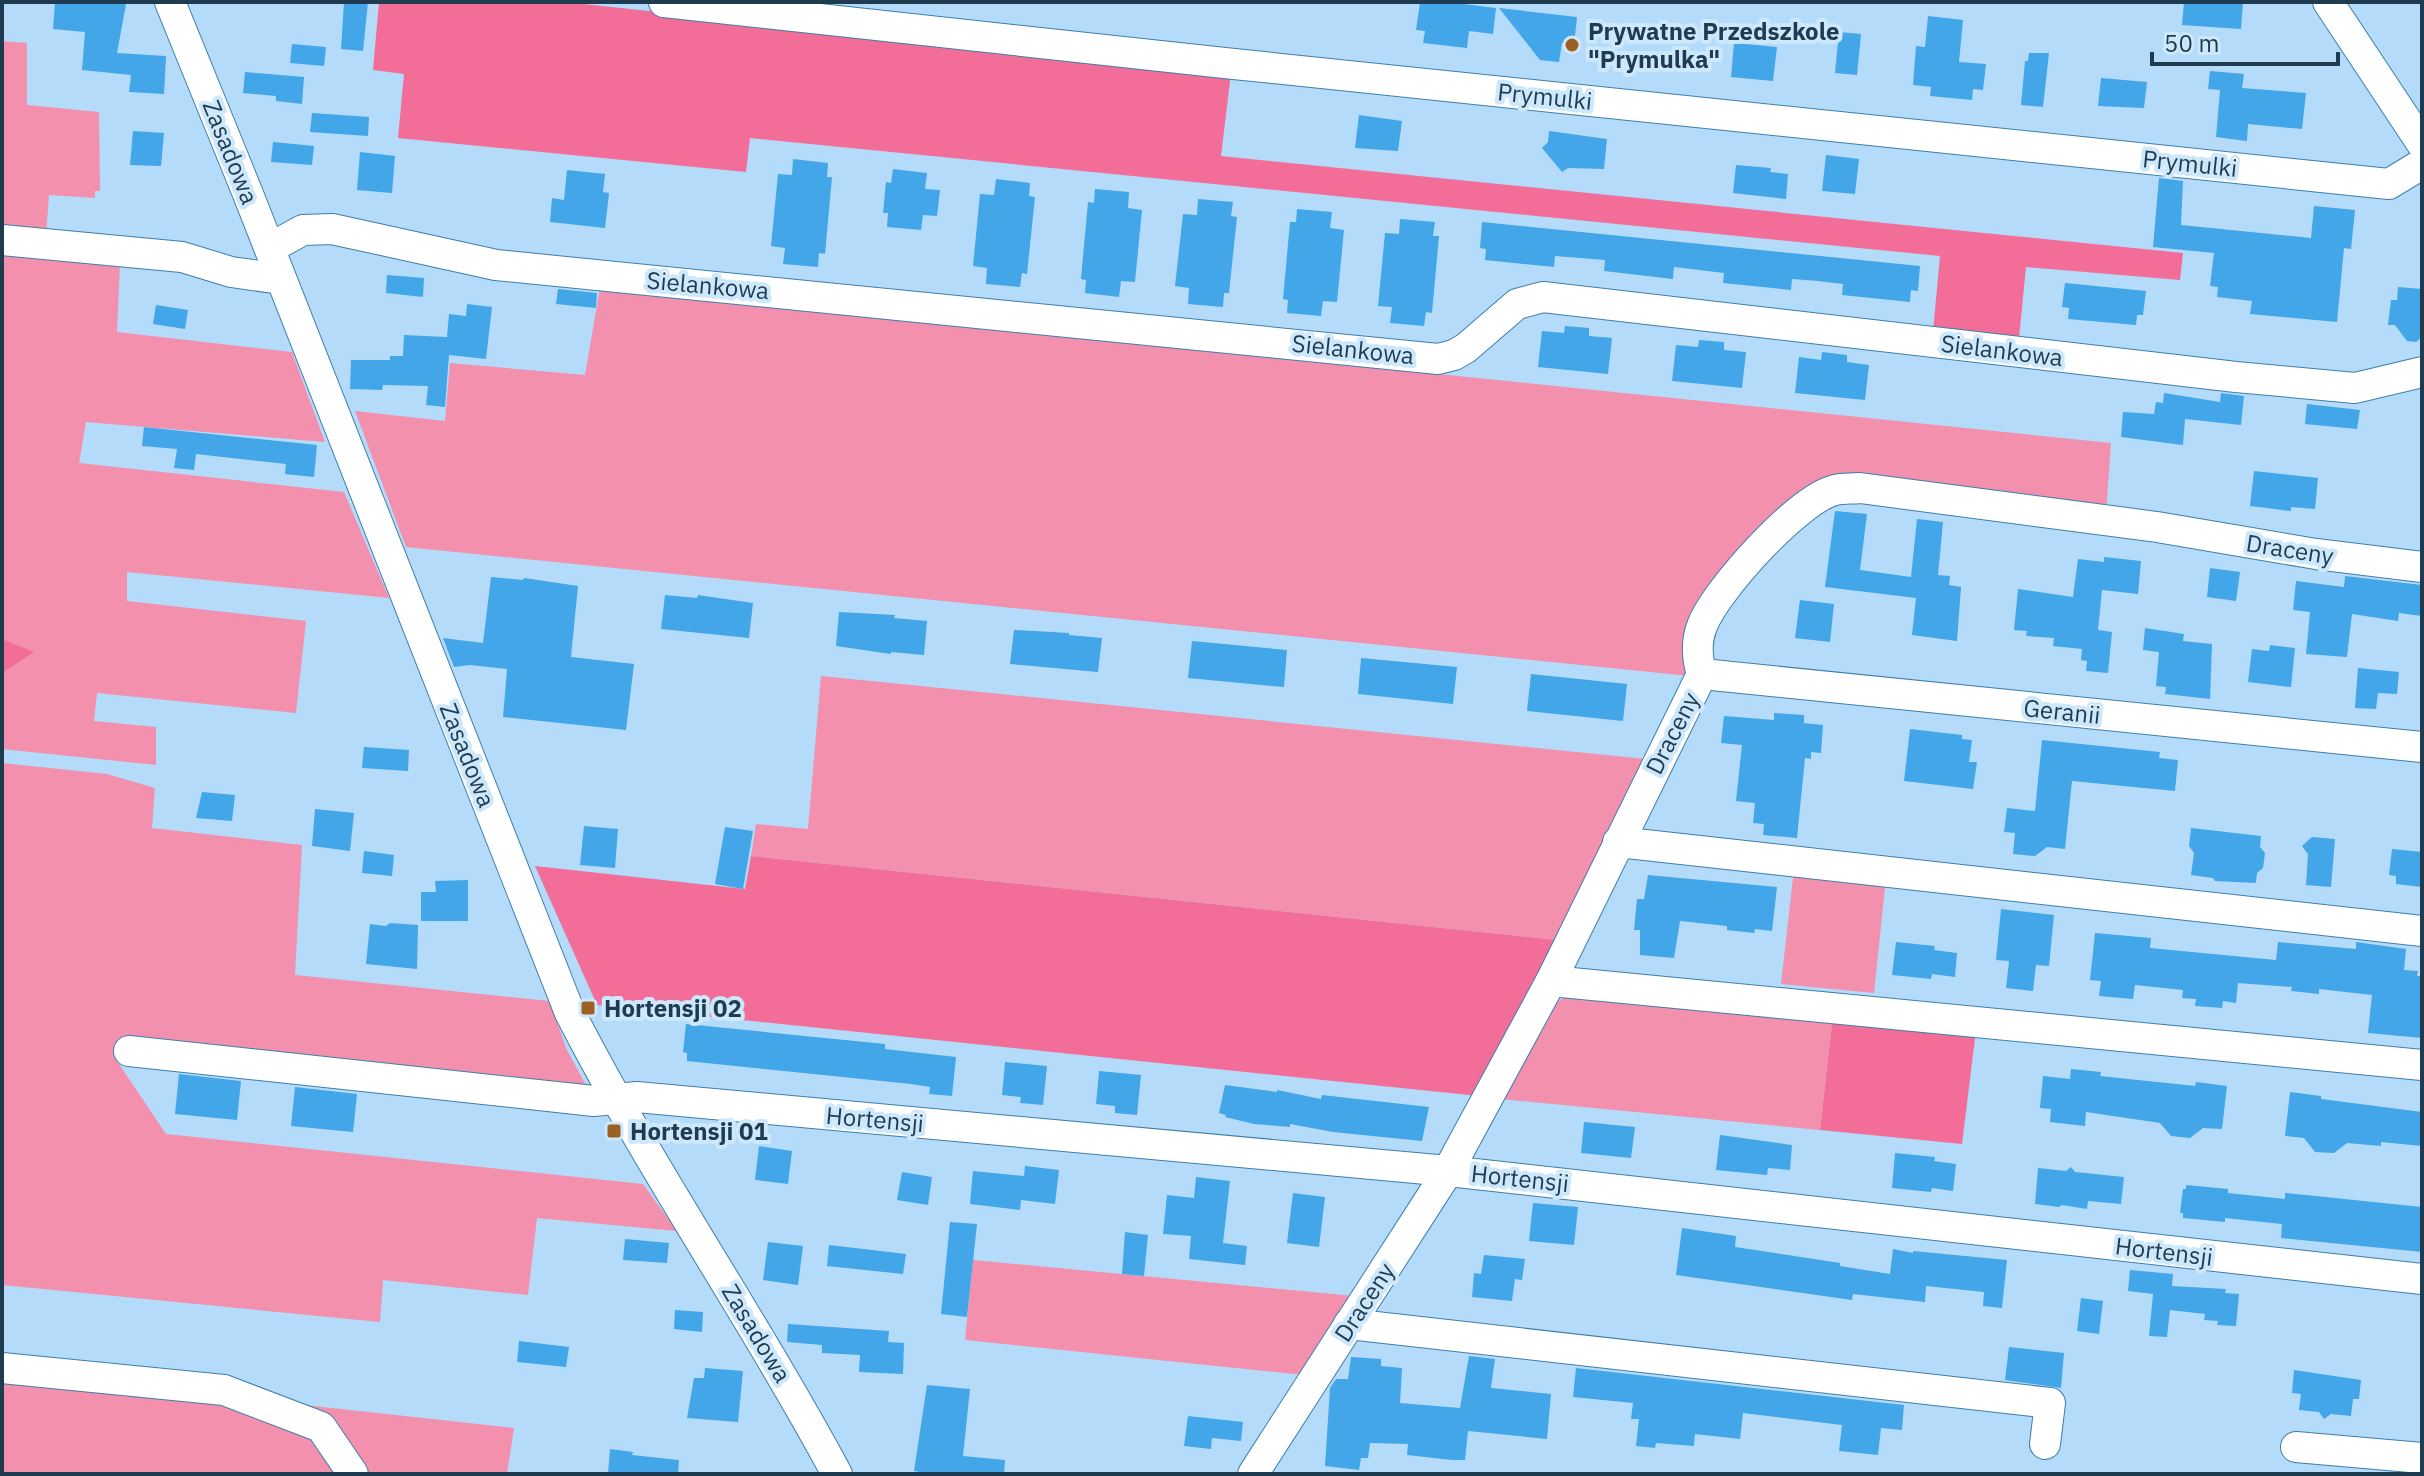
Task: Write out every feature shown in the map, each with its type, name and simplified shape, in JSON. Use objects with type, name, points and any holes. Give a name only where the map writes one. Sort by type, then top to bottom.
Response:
[{"type":"street","name":"Zasadowa","points":[[170,2],[270,248],[570,1013],[616,1098],[797,1399],[837,1474]]},
{"type":"street","name":"Prymulki","points":[[664,2],[1265,68],[2389,184],[2422,164]]},
{"type":"street","points":[[2328,2],[2422,144]]},
{"type":"street","name":"Sielankowa","points":[[270,248],[303,230],[332,229],[496,265],[1438,359],[1466,348],[1517,304],[1543,297],[2355,388],[2422,372]]},
{"type":"street","points":[[2,240],[182,257],[231,272],[281,279]]},
{"type":"street","name":"Draceny","points":[[1253,1474],[1448,1171],[1551,981],[1702,674],[1698,661],[1698,640],[1709,610],[1767,541],[1804,506],[1833,490],[1860,488],[2157,527],[2316,554],[2422,567]]},
{"type":"street","name":"Geranii","points":[[1702,674],[2422,747]]},
{"type":"street","points":[[1618,842],[2422,931]]},
{"type":"street","points":[[1551,981],[2422,1065]]},
{"type":"street","name":"Hortensji","points":[[129,1051],[594,1101],[637,1097],[1448,1171],[2422,1279]]},
{"type":"street","points":[[1349,1324],[2050,1403],[2045,1444]]},
{"type":"street","points":[[2,1368],[224,1390],[321,1427],[353,1474]]},
{"type":"street","points":[[2296,1447],[2422,1458]]},
{"type":"shaded area","points":[[379,2],[565,2],[1231,73],[1221,156],[2183,253],[2180,280],[2026,267],[2019,338],[1933,331],[1940,256],[750,138],[746,172],[398,138],[404,74],[373,70]]},
{"type":"shaded area","points":[[2,41],[27,43],[27,105],[99,112],[100,191],[95,191],[95,198],[49,195],[46,236],[2,232]]},
{"type":"shaded area","points":[[2,252],[120,263],[117,332],[292,352],[325,442],[86,422],[79,463],[344,492],[389,598],[127,572],[127,601],[306,621],[296,713],[97,693],[94,721],[156,727],[156,765],[2,749]]},
{"type":"shaded area","points":[[600,288],[2111,443],[2106,513],[1835,478],[1720,580],[1687,624],[1690,676],[406,547],[355,411],[445,421],[450,363],[585,375]]},
{"type":"shaded area","points":[[2,639],[34,652],[2,673]]},
{"type":"shaded area","points":[[821,676],[1646,759],[1557,940],[751,856],[756,824],[808,829]]},
{"type":"shaded area","points":[[2,763],[107,774],[155,788],[152,828],[302,845],[295,975],[550,1001],[566,1048],[589,1091],[122,1043],[115,1058],[166,1134],[643,1184],[677,1231],[537,1218],[528,1295],[383,1280],[380,1322],[2,1285]]},
{"type":"shaded area","points":[[751,856],[1557,940],[1479,1096],[597,1005],[535,866],[745,889]]},
{"type":"shaded area","points":[[1794,869],[1886,878],[1874,993],[1781,984]]},
{"type":"shaded area","points":[[1579,988],[1833,1014],[1820,1130],[1501,1099],[1551,1006]]},
{"type":"shaded area","points":[[1833,1014],[1976,1030],[1962,1144],[1820,1130]]},
{"type":"shaded area","points":[[973,1260],[1354,1296],[1304,1375],[965,1340]]},
{"type":"shaded area","points":[[2,1361],[148,1388],[514,1428],[507,1474],[2,1474]]},
{"type":"building","points":[[55,2],[126,4],[117,53],[166,56],[164,94],[129,92],[131,75],[82,70],[85,32],[53,29]]},
{"type":"building","points":[[344,2],[368,2],[363,51],[341,49]]},
{"type":"building","points":[[1420,2],[1496,8],[1493,34],[1469,31],[1467,48],[1423,43],[1425,31],[1416,30]]},
{"type":"building","points":[[2184,2],[2243,2],[2241,29],[2182,25]]},
{"type":"building","points":[[1499,8],[1577,17],[1574,45],[1562,43],[1559,62],[1540,60]]},
{"type":"building","points":[[1928,16],[1963,20],[1959,62],[1986,64],[1983,90],[1973,89],[1972,100],[1930,96],[1931,87],[1913,85],[1916,46],[1925,47]]},
{"type":"building","points":[[1839,32],[1861,34],[1857,75],[1835,73]]},
{"type":"building","points":[[1734,43],[1777,47],[1773,81],[1731,77]]},
{"type":"building","points":[[292,44],[326,47],[324,66],[290,63]]},
{"type":"building","points":[[2029,53],[2049,53],[2043,107],[2021,105],[2025,61],[2028,61]]},
{"type":"building","points":[[2210,71],[2244,74],[2242,88],[2306,93],[2302,129],[2248,124],[2247,141],[2216,137],[2220,90],[2208,89]]},
{"type":"building","points":[[245,72],[304,77],[302,104],[276,101],[276,96],[243,93]]},
{"type":"building","points":[[2101,78],[2147,82],[2144,108],[2098,106]]},
{"type":"building","points":[[312,113],[369,117],[368,136],[310,132]]},
{"type":"building","points":[[1359,115],[1402,121],[1398,151],[1355,148]]},
{"type":"building","points":[[133,131],[164,133],[161,166],[130,165]]},
{"type":"building","points":[[1549,131],[1607,139],[1604,169],[1568,168],[1562,172],[1542,148],[1548,142]]},
{"type":"building","points":[[273,142],[314,146],[312,165],[271,162]]},
{"type":"building","points":[[360,152],[395,156],[392,193],[357,190]]},
{"type":"building","points":[[1826,155],[1859,159],[1855,194],[1822,191]]},
{"type":"building","points":[[793,159],[828,163],[827,177],[832,177],[825,254],[819,253],[818,267],[783,264],[785,248],[771,246],[778,174],[792,175]]},
{"type":"building","points":[[1736,165],[1771,168],[1770,172],[1788,174],[1786,199],[1733,193]]},
{"type":"building","points":[[893,169],[927,173],[925,189],[940,190],[937,216],[923,215],[921,230],[887,227],[888,213],[883,213],[886,182],[891,183]]},
{"type":"building","points":[[567,170],[605,174],[603,192],[609,193],[605,228],[550,222],[552,198],[564,200]]},
{"type":"building","points":[[2159,178],[2183,181],[2181,225],[2311,238],[2314,206],[2355,210],[2351,249],[2344,248],[2337,322],[2250,314],[2252,301],[2217,297],[2218,287],[2210,286],[2214,253],[2153,247]]},
{"type":"building","points":[[996,179],[1030,183],[1029,196],[1035,197],[1027,274],[1022,273],[1020,287],[986,284],[987,268],[973,266],[980,194],[994,195]]},
{"type":"building","points":[[1095,189],[1129,192],[1128,208],[1142,210],[1135,282],[1121,281],[1119,297],[1085,293],[1086,280],[1081,279],[1088,202],[1094,203]]},
{"type":"building","points":[[1198,199],[1233,202],[1231,216],[1237,217],[1229,293],[1224,293],[1223,307],[1188,304],[1189,288],[1175,286],[1183,214],[1197,215]]},
{"type":"building","points":[[1297,209],[1332,212],[1330,228],[1344,230],[1337,302],[1323,301],[1321,316],[1287,313],[1288,300],[1283,299],[1290,222],[1296,222]]},
{"type":"building","points":[[1400,219],[1435,222],[1433,236],[1439,236],[1432,313],[1426,312],[1424,326],[1390,323],[1392,307],[1378,306],[1385,233],[1399,234]]},
{"type":"building","points":[[1482,222],[1920,266],[1918,291],[1911,290],[1910,302],[1842,295],[1843,284],[1818,281],[1792,279],[1791,290],[1723,283],[1724,273],[1674,267],[1673,279],[1604,271],[1605,260],[1555,256],[1554,267],[1485,260],[1486,249],[1480,248]]},
{"type":"building","points":[[387,275],[424,278],[423,297],[386,293]]},
{"type":"building","points":[[2065,283],[2146,291],[2143,315],[2137,315],[2136,325],[2068,319],[2069,308],[2062,307]]},
{"type":"building","points":[[2398,287],[2422,289],[2422,337],[2416,342],[2407,341],[2395,325],[2388,325],[2391,300],[2397,300]]},
{"type":"building","points":[[558,289],[597,293],[596,308],[556,304]]},
{"type":"building","points":[[467,304],[492,307],[486,359],[449,355],[445,407],[426,405],[428,386],[383,385],[382,390],[350,389],[351,360],[390,360],[390,356],[403,356],[404,335],[447,337],[449,314],[466,316]]},
{"type":"building","points":[[156,305],[188,310],[185,329],[153,324]]},
{"type":"building","points":[[1565,326],[1589,328],[1589,336],[1612,338],[1608,374],[1538,367],[1542,331],[1564,333]]},
{"type":"building","points":[[1699,340],[1724,342],[1724,350],[1746,352],[1742,388],[1672,381],[1676,345],[1698,347]]},
{"type":"building","points":[[1822,352],[1847,355],[1847,362],[1869,365],[1865,400],[1795,393],[1799,357],[1821,360]]},
{"type":"building","points":[[2164,393],[2220,402],[2221,393],[2244,396],[2241,425],[2185,419],[2183,445],[2121,437],[2123,412],[2154,414],[2156,402],[2163,403]]},
{"type":"building","points":[[2307,404],[2360,410],[2357,429],[2305,424]]},
{"type":"building","points":[[144,427],[317,445],[314,477],[285,474],[286,464],[196,454],[194,470],[174,468],[177,449],[142,446]]},
{"type":"building","points":[[2254,471],[2318,478],[2315,509],[2291,507],[2291,511],[2250,506]]},
{"type":"building","points":[[1835,511],[1867,514],[1860,570],[1911,577],[1917,519],[1943,522],[1938,575],[1950,576],[1949,585],[1961,587],[1957,641],[1912,635],[1916,598],[1825,587]]},
{"type":"building","points":[[2104,557],[2141,561],[2138,594],[2102,590],[2098,630],[2112,632],[2108,673],[2086,671],[2087,661],[2081,660],[2082,649],[2053,646],[2054,638],[2026,636],[2027,631],[2014,630],[2018,589],[2073,597],[2078,559],[2104,562]]},
{"type":"building","points":[[2210,568],[2240,572],[2236,601],[2207,597]]},
{"type":"building","points":[[2345,576],[2422,585],[2422,616],[2399,613],[2398,621],[2352,614],[2347,657],[2306,654],[2310,612],[2293,610],[2296,581],[2344,587]]},
{"type":"building","points":[[491,577],[524,578],[578,586],[571,657],[634,664],[626,730],[503,717],[507,669],[470,665],[454,667],[443,638],[483,643]]},
{"type":"building","points":[[665,595],[697,598],[698,595],[753,603],[749,638],[661,629]]},
{"type":"building","points":[[1800,600],[1834,604],[1830,642],[1795,638]]},
{"type":"building","points":[[839,612],[895,615],[894,618],[927,621],[924,655],[836,646]]},
{"type":"building","points":[[2145,628],[2184,634],[2183,641],[2212,644],[2210,699],[2165,694],[2166,687],[2156,686],[2159,652],[2143,650]]},
{"type":"building","points":[[1014,630],[1102,638],[1098,672],[1010,664]]},
{"type":"building","points":[[1192,641],[1287,650],[1284,687],[1188,678]]},
{"type":"building","points":[[2270,645],[2295,648],[2291,687],[2248,682],[2252,649],[2269,651]]},
{"type":"building","points":[[1361,658],[1457,667],[1453,704],[1358,694]]},
{"type":"building","points":[[2358,668],[2399,672],[2397,694],[2378,693],[2376,709],[2355,708]]},
{"type":"building","points":[[1531,674],[1627,684],[1623,721],[1527,711]]},
{"type":"building","points":[[1774,713],[1804,715],[1804,723],[1823,725],[1821,753],[1811,752],[1811,759],[1805,758],[1797,838],[1763,835],[1764,824],[1753,823],[1755,803],[1736,801],[1742,745],[1721,743],[1724,716],[1774,720]]},
{"type":"building","points":[[1910,729],[1962,735],[1962,739],[1972,740],[1969,762],[1977,762],[1973,789],[1904,781]]},
{"type":"building","points":[[2042,740],[2160,752],[2159,758],[2178,760],[2175,791],[2072,781],[2065,849],[2047,847],[2035,856],[2013,854],[2015,833],[2004,832],[2007,808],[2035,811]]},
{"type":"building","points":[[364,747],[409,750],[408,771],[362,768]]},
{"type":"building","points":[[202,792],[235,795],[232,821],[196,818]]},
{"type":"building","points":[[315,809],[354,813],[350,851],[312,846]]},
{"type":"building","points":[[584,826],[618,829],[615,868],[580,865]]},
{"type":"building","points":[[725,827],[753,831],[743,889],[715,884]]},
{"type":"building","points":[[2191,828],[2261,836],[2260,847],[2265,853],[2256,883],[2215,881],[2213,878],[2191,875],[2194,853],[2189,846]]},
{"type":"building","points":[[2312,837],[2335,839],[2331,887],[2306,885],[2308,854],[2302,846]]},
{"type":"building","points":[[2392,849],[2422,852],[2422,887],[2396,884],[2396,876],[2389,875]]},
{"type":"building","points":[[364,851],[394,855],[392,876],[362,873]]},
{"type":"building","points":[[1648,875],[1777,887],[1772,931],[1755,929],[1754,933],[1727,930],[1727,926],[1680,921],[1674,958],[1640,955],[1640,930],[1634,930],[1637,899],[1644,899]]},
{"type":"building","points":[[468,880],[468,921],[421,921],[421,892],[436,892],[435,881]]},
{"type":"building","points":[[2001,909],[2054,915],[2049,966],[2036,965],[2033,991],[2006,988],[2009,961],[1996,960]]},
{"type":"building","points":[[390,923],[418,925],[417,969],[366,964],[370,924],[386,926]]},
{"type":"building","points":[[2095,933],[2151,938],[2150,948],[2276,960],[2278,942],[2356,949],[2356,942],[2406,949],[2404,970],[2418,971],[2417,976],[2422,976],[2422,1038],[2368,1033],[2372,995],[2319,989],[2319,994],[2291,991],[2292,987],[2238,983],[2236,1003],[2223,1001],[2222,1008],[2195,1006],[2196,999],[2182,998],[2183,990],[2135,985],[2133,999],[2099,996],[2101,981],[2090,980]]},
{"type":"building","points":[[1896,942],[1935,946],[1934,950],[1957,953],[1955,977],[1932,974],[1931,979],[1892,975]]},
{"type":"building","points":[[686,1024],[885,1044],[885,1049],[956,1057],[952,1096],[929,1094],[930,1087],[911,1084],[687,1061],[687,1053],[683,1052]]},
{"type":"building","points":[[1005,1062],[1047,1066],[1043,1105],[1020,1103],[1021,1097],[1002,1095]]},
{"type":"building","points":[[2071,1069],[2101,1072],[2100,1076],[2195,1086],[2196,1082],[2227,1086],[2222,1129],[2203,1128],[2190,1138],[2171,1136],[2160,1123],[2086,1112],[2085,1126],[2050,1122],[2051,1109],[2040,1108],[2043,1076],[2070,1079]]},
{"type":"building","points":[[1099,1071],[1141,1075],[1137,1115],[1115,1113],[1115,1106],[1096,1104]]},
{"type":"building","points":[[179,1074],[241,1081],[237,1120],[175,1114]]},
{"type":"building","points":[[1225,1085],[1277,1090],[1321,1099],[1322,1095],[1429,1107],[1422,1141],[1333,1132],[1290,1124],[1290,1127],[1254,1124],[1219,1113]]},
{"type":"building","points":[[295,1087],[357,1094],[353,1132],[291,1126]]},
{"type":"building","points":[[2290,1092],[2422,1112],[2422,1146],[2347,1143],[2334,1153],[2315,1152],[2304,1138],[2285,1136]]},
{"type":"building","points":[[1584,1122],[1635,1127],[1631,1158],[1581,1153]]},
{"type":"building","points":[[1720,1135],[1792,1145],[1790,1170],[1768,1168],[1767,1175],[1716,1170]]},
{"type":"building","points":[[759,1146],[792,1151],[788,1184],[755,1180]]},
{"type":"building","points":[[1895,1153],[1935,1157],[1934,1161],[1956,1164],[1953,1191],[1892,1188]]},
{"type":"building","points":[[1025,1166],[1059,1170],[1055,1204],[1021,1200],[1020,1210],[970,1204],[973,1171],[1024,1176]]},
{"type":"building","points":[[2071,1167],[2075,1172],[2124,1177],[2121,1204],[2088,1201],[2087,1209],[2035,1204],[2038,1168],[2066,1171]]},
{"type":"building","points":[[902,1172],[932,1177],[928,1205],[897,1200]]},
{"type":"building","points":[[1196,1177],[1230,1181],[1223,1243],[1247,1246],[1245,1265],[1189,1259],[1191,1236],[1163,1234],[1167,1195],[1194,1198]]},
{"type":"building","points":[[2186,1185],[2285,1199],[2285,1193],[2422,1207],[2422,1252],[2281,1238],[2282,1224],[2225,1218],[2225,1222],[2183,1218],[2183,1213],[2180,1213]]},
{"type":"building","points":[[1293,1193],[1325,1197],[1319,1247],[1287,1243]]},
{"type":"building","points":[[1533,1203],[1578,1207],[1574,1245],[1529,1241]]},
{"type":"building","points":[[950,1222],[977,1224],[967,1317],[941,1314]]},
{"type":"building","points":[[1682,1228],[1736,1236],[1735,1247],[1890,1274],[1893,1249],[2007,1260],[2002,1308],[1983,1306],[1984,1292],[1926,1286],[1925,1302],[1853,1294],[1852,1300],[1676,1275]]},
{"type":"building","points":[[1125,1232],[1148,1235],[1144,1276],[1122,1274]]},
{"type":"building","points":[[625,1239],[669,1243],[667,1263],[623,1260]]},
{"type":"building","points":[[768,1242],[803,1246],[798,1285],[763,1280]]},
{"type":"building","points":[[829,1245],[906,1254],[903,1274],[827,1266]]},
{"type":"building","points":[[1484,1255],[1525,1259],[1522,1280],[1515,1279],[1512,1301],[1472,1297],[1474,1273],[1481,1274]]},
{"type":"building","points":[[2130,1270],[2173,1274],[2172,1286],[2226,1289],[2225,1293],[2239,1294],[2236,1326],[2217,1325],[2218,1321],[2204,1320],[2205,1314],[2170,1310],[2167,1337],[2149,1336],[2153,1294],[2128,1291]]},
{"type":"building","points":[[2081,1298],[2103,1301],[2099,1334],[2077,1331]]},
{"type":"building","points":[[675,1310],[703,1312],[702,1332],[674,1329]]},
{"type":"building","points":[[788,1324],[889,1331],[888,1342],[904,1343],[903,1374],[859,1372],[860,1355],[822,1353],[822,1345],[787,1342]]},
{"type":"building","points":[[519,1341],[569,1347],[566,1367],[517,1362]]},
{"type":"building","points":[[2009,1347],[2064,1353],[2061,1388],[2005,1380]]},
{"type":"building","points":[[1469,1356],[1495,1359],[1491,1388],[1551,1394],[1547,1439],[1468,1431],[1465,1460],[1407,1455],[1408,1444],[1370,1443],[1368,1458],[1361,1458],[1359,1470],[1325,1466],[1330,1388],[1336,1379],[1348,1379],[1351,1357],[1381,1359],[1381,1366],[1402,1368],[1400,1403],[1460,1408]]},
{"type":"building","points":[[705,1368],[743,1371],[738,1422],[687,1418],[694,1378],[704,1378]]},
{"type":"building","points":[[1576,1368],[1904,1405],[1902,1430],[1881,1428],[1878,1455],[1839,1451],[1842,1425],[1743,1413],[1740,1439],[1695,1434],[1694,1446],[1656,1443],[1655,1448],[1636,1446],[1639,1419],[1631,1419],[1633,1403],[1573,1397]]},
{"type":"building","points":[[2294,1370],[2361,1380],[2359,1399],[2353,1399],[2351,1416],[2331,1414],[2324,1419],[2319,1412],[2299,1410],[2301,1394],[2292,1393]]},
{"type":"building","points":[[927,1385],[970,1389],[963,1456],[1005,1460],[1004,1474],[931,1474],[914,1471]]},
{"type":"building","points":[[1188,1416],[1243,1422],[1241,1441],[1212,1438],[1211,1449],[1184,1446]]},
{"type":"building","points":[[610,1449],[633,1452],[632,1455],[679,1460],[678,1474],[608,1474]]},
{"type":"place","name":"Prywatne Przedszkole \"Prymulka\"","points":[[1572,45]]},
{"type":"place","name":"Hortensji 02","points":[[588,1008]]},
{"type":"place","name":"Hortensji 01","points":[[614,1131]]}]
